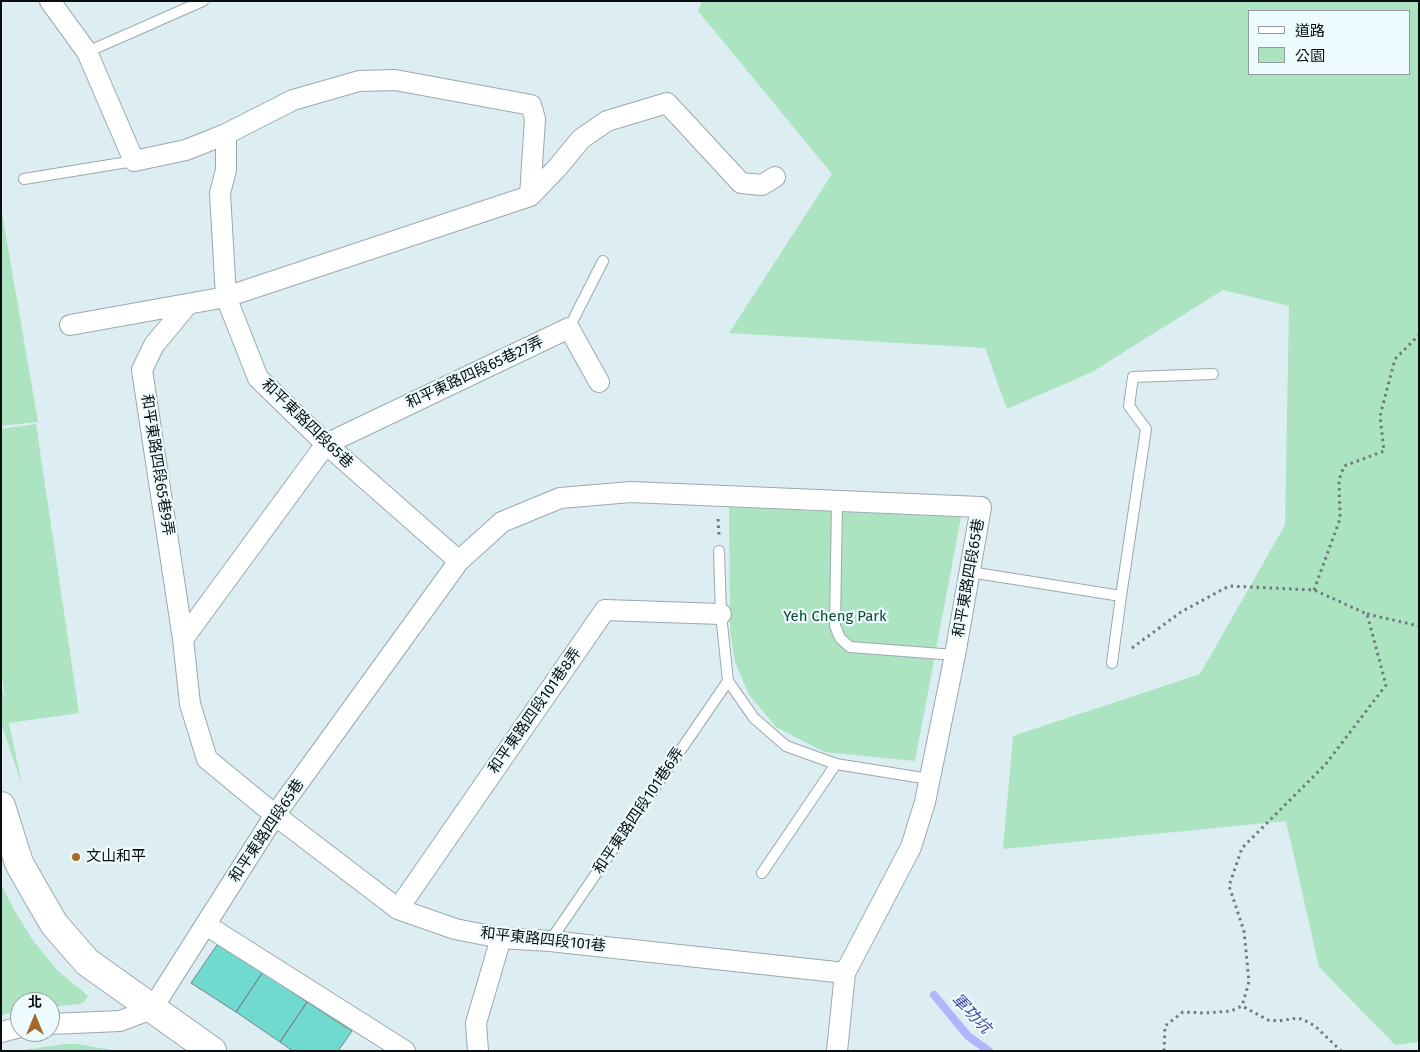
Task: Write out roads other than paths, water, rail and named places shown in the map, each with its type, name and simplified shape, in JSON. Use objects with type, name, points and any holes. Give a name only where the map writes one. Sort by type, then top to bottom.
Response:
[{"type":"main road","points":[[1,806],[19,863],[54,924],[87,962],[212,1051]]},
{"type":"street","points":[[50,1],[87,52],[134,161],[186,150],[226,134],[293,100],[359,81],[395,80],[531,105],[535,119],[530,196]]},
{"type":"street","points":[[70,325],[226,298],[530,196],[581,139],[607,120],[667,103],[741,183],[762,185],[776,177]]},
{"type":"street","name":"和平東路四段65巷","points":[[226,134],[226,170],[220,193],[226,298],[258,378],[326,444],[458,560]]},
{"type":"street","name":"和平東路四段65巷9弄","points":[[188,304],[154,345],[142,370],[183,639],[190,704],[207,759],[275,815]]},
{"type":"street","points":[[569,328],[599,382]]},
{"type":"street","name":"和平東路四段65巷27弄","points":[[326,444],[569,328]]},
{"type":"street","points":[[183,639],[326,444]]},
{"type":"street","name":"和平東路四段65巷","points":[[152,1010],[275,815],[458,560],[502,522],[560,498],[632,492],[981,506],[956,655],[925,802],[910,847],[845,973],[837,1051]]},
{"type":"street","name":"和平東路四段101巷8弄","points":[[398,909],[604,610],[721,614]]},
{"type":"street","name":"和平東路四段101巷","points":[[275,815],[398,909],[455,929],[502,938],[550,941],[845,973]]},
{"type":"street","points":[[206,925],[405,1051]]},
{"type":"street","points":[[478,1051],[476,1023],[502,938]]},
{"type":"street","points":[[60,1024],[120,1021],[152,1010]]},
{"type":"lane","points":[[87,52],[203,1]]},
{"type":"lane","points":[[24,179],[134,161]]},
{"type":"lane","points":[[569,328],[603,262]]},
{"type":"lane","points":[[1112,663],[1146,429],[1129,406],[1134,377],[1214,374]]},
{"type":"lane","points":[[837,501],[835,626],[840,638],[850,647],[956,655]]},
{"type":"lane","points":[[719,551],[721,614],[728,681],[754,718],[786,746],[836,764],[929,779]]},
{"type":"lane","points":[[970,572],[1121,596]]},
{"type":"lane","name":"和平東路四段101巷6弄","points":[[550,941],[728,681]]},
{"type":"lane","points":[[762,873],[836,764]]},
{"type":"waterway","name":"軍功坑","points":[[934,995],[968,1036],[989,1051]]},
{"type":"place","name":"文山和平","points":[[76,857]]},
{"type":"park label","name":"Yeh Cheng Park","points":[[835,617]]}]
